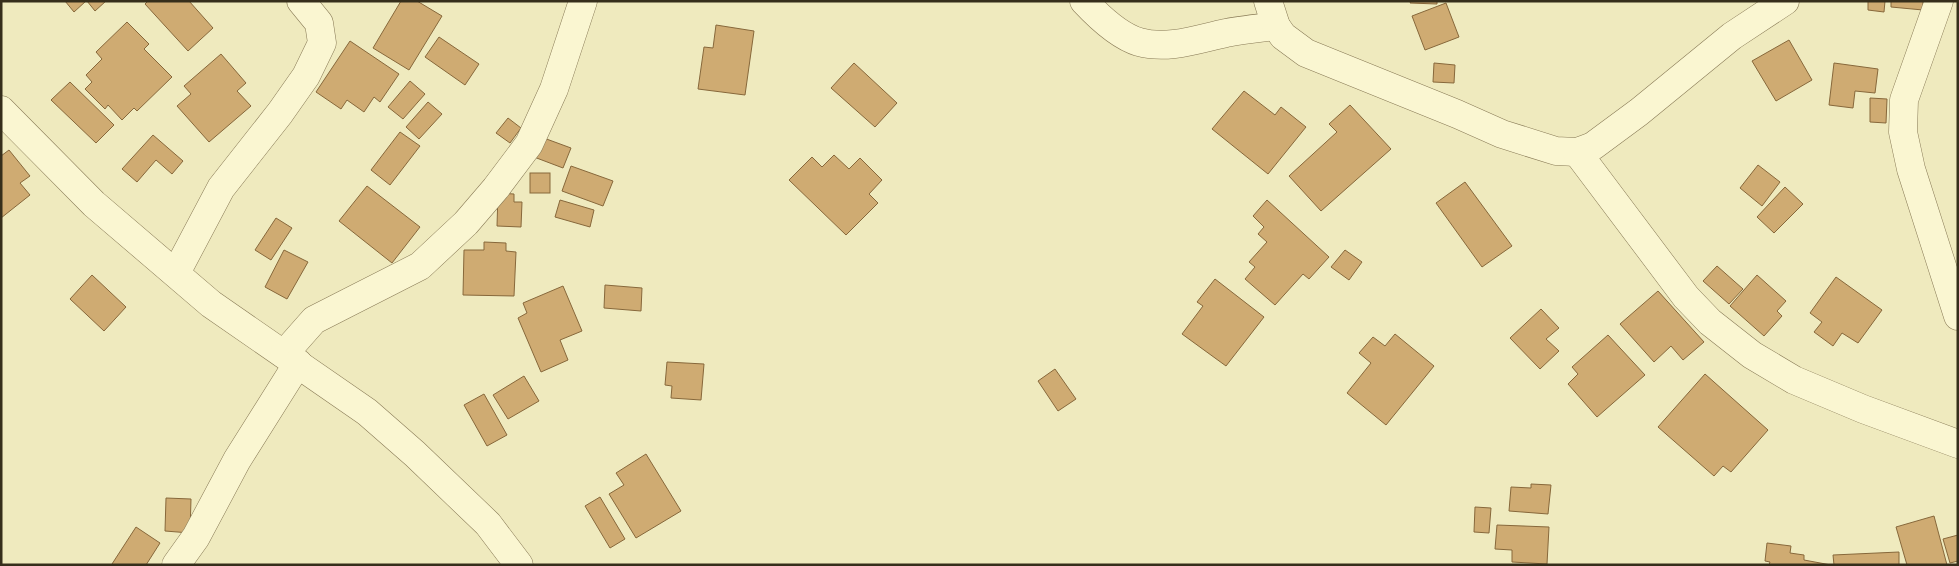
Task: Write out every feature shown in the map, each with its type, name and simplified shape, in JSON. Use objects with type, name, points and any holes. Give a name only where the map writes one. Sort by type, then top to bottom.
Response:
[{"type":"street","points":[[176,273],[221,188],[280,113],[306,76],[322,43],[318,23],[302,1]]},
{"type":"street","points":[[176,565],[196,537],[291,359],[314,320],[420,266],[466,223],[529,144],[554,89],[583,1]]},
{"type":"street","points":[[1084,1],[1119,31],[1138,42],[1157,45],[1193,41],[1244,30],[1272,14],[1283,36],[1306,53],[1502,134],[1556,151],[1576,152],[1593,146],[1639,112],[1732,36],[1785,1]]},
{"type":"street","points":[[1939,1],[1904,100],[1903,132],[1911,170],[1958,316]]},
{"type":"street","points":[[1,110],[94,204],[231,319],[367,412],[415,454],[488,524],[519,565]]},
{"type":"street","points":[[1576,152],[1686,297],[1710,322],[1752,355],[1794,380],[1863,409],[1958,444]]},
{"type":"building","points":[[65,1],[86,1],[74,12]]},
{"type":"building","points":[[87,1],[106,1],[95,11]]},
{"type":"building","points":[[148,1],[189,1],[213,28],[188,51],[145,4]]},
{"type":"building","points":[[401,1],[417,1],[442,16],[409,70],[373,48]]},
{"type":"building","points":[[1411,1],[1437,1],[1437,4],[1410,3]]},
{"type":"building","points":[[1868,1],[1885,1],[1884,12],[1868,10]]},
{"type":"building","points":[[1891,1],[1923,1],[1923,10],[1891,7]]},
{"type":"building","points":[[1446,3],[1459,37],[1425,50],[1412,16]]},
{"type":"building","points":[[127,22],[149,44],[144,49],[172,77],[137,111],[134,108],[122,120],[108,105],[105,109],[85,89],[92,82],[86,75],[102,59],[96,52]]},
{"type":"building","points":[[716,25],[754,31],[745,95],[698,89],[704,47],[713,48]]},
{"type":"building","points":[[439,37],[479,64],[465,85],[425,57]]},
{"type":"building","points":[[1789,40],[1812,80],[1776,101],[1752,61]]},
{"type":"building","points":[[350,41],[399,74],[380,102],[374,97],[364,112],[347,100],[341,109],[316,92]]},
{"type":"building","points":[[221,54],[246,83],[237,91],[251,106],[209,142],[177,106],[191,94],[184,86]]},
{"type":"building","points":[[854,63],[897,103],[875,127],[831,88]]},
{"type":"building","points":[[1434,63],[1455,65],[1454,83],[1433,82]]},
{"type":"building","points":[[1834,63],[1878,69],[1875,93],[1855,91],[1853,108],[1829,105]]},
{"type":"building","points":[[410,81],[425,94],[403,119],[388,107]]},
{"type":"building","points":[[70,82],[114,125],[96,143],[51,100]]},
{"type":"building","points":[[1244,91],[1275,115],[1281,107],[1306,127],[1268,174],[1212,129]]},
{"type":"building","points":[[1870,98],[1887,99],[1886,123],[1870,122]]},
{"type":"building","points":[[428,102],[442,114],[419,139],[406,127]]},
{"type":"building","points":[[1350,105],[1391,149],[1321,211],[1289,176],[1337,132],[1329,124]]},
{"type":"building","points":[[508,118],[521,128],[510,143],[496,133]]},
{"type":"building","points":[[400,132],[420,146],[390,185],[371,170]]},
{"type":"building","points":[[153,135],[183,161],[172,174],[156,160],[137,182],[122,169]]},
{"type":"building","points":[[541,137],[571,148],[563,168],[534,157]]},
{"type":"building","points":[[9,150],[30,176],[20,183],[30,195],[1,218],[1,156]]},
{"type":"building","points":[[834,155],[849,169],[860,158],[882,180],[869,194],[878,203],[846,235],[789,180],[812,157],[822,167]]},
{"type":"building","points":[[1758,165],[1780,182],[1762,206],[1740,188]]},
{"type":"building","points":[[571,166],[613,181],[603,206],[562,191]]},
{"type":"building","points":[[530,173],[550,173],[550,193],[530,193]]},
{"type":"building","points":[[1465,182],[1512,246],[1482,267],[1436,203]]},
{"type":"building","points":[[367,186],[420,227],[392,263],[339,221]]},
{"type":"building","points":[[1785,187],[1803,204],[1774,233],[1757,217]]},
{"type":"building","points":[[498,193],[514,194],[514,202],[522,202],[521,227],[497,226]]},
{"type":"building","points":[[560,200],[594,210],[590,227],[555,217]]},
{"type":"building","points":[[1267,200],[1329,257],[1309,279],[1303,274],[1275,305],[1245,279],[1255,267],[1249,262],[1267,242],[1258,234],[1264,227],[1253,216]]},
{"type":"building","points":[[276,218],[292,228],[271,260],[255,250]]},
{"type":"building","points":[[484,242],[506,243],[506,251],[516,252],[514,296],[463,295],[464,250],[484,250]]},
{"type":"building","points":[[284,250],[308,262],[287,299],[265,287]]},
{"type":"building","points":[[1345,250],[1362,262],[1349,280],[1331,267]]},
{"type":"building","points":[[1717,266],[1743,289],[1729,304],[1703,281]]},
{"type":"building","points":[[92,275],[126,307],[104,331],[70,299]]},
{"type":"building","points":[[1757,275],[1786,301],[1777,311],[1782,316],[1764,336],[1730,306]]},
{"type":"building","points":[[1836,277],[1882,310],[1858,343],[1842,333],[1833,346],[1814,332],[1822,322],[1810,313]]},
{"type":"building","points":[[1215,279],[1264,317],[1226,366],[1182,334],[1203,306],[1197,302]]},
{"type":"building","points":[[605,285],[642,288],[641,311],[604,308]]},
{"type":"building","points":[[563,286],[582,331],[560,340],[568,360],[541,372],[518,318],[527,313],[523,303]]},
{"type":"building","points":[[1658,291],[1704,342],[1683,360],[1671,346],[1654,362],[1620,324]]},
{"type":"building","points":[[1541,309],[1559,328],[1546,339],[1559,351],[1540,369],[1510,338]]},
{"type":"building","points":[[1395,334],[1434,366],[1386,425],[1347,393],[1371,363],[1359,353],[1373,337],[1385,346]]},
{"type":"building","points":[[1608,335],[1645,375],[1597,417],[1568,384],[1578,374],[1572,367]]},
{"type":"building","points":[[667,362],[704,364],[701,400],[671,398],[672,386],[665,385]]},
{"type":"building","points":[[1055,369],[1076,399],[1058,411],[1038,381]]},
{"type":"building","points":[[1705,374],[1768,430],[1731,472],[1723,466],[1714,476],[1658,427]]},
{"type":"building","points":[[524,376],[539,401],[508,419],[493,395]]},
{"type":"building","points":[[484,394],[507,435],[487,446],[464,405]]},
{"type":"building","points":[[646,454],[681,511],[636,538],[609,494],[624,485],[616,473]]},
{"type":"building","points":[[1531,484],[1551,485],[1548,514],[1509,511],[1511,487],[1531,488]]},
{"type":"building","points":[[600,497],[625,539],[610,548],[585,506]]},
{"type":"building","points":[[166,498],[191,499],[190,533],[165,531]]},
{"type":"building","points":[[1475,507],[1491,508],[1489,533],[1474,532]]},
{"type":"building","points":[[1934,516],[1947,565],[1907,565],[1896,527]]},
{"type":"building","points":[[1497,525],[1549,527],[1547,564],[1512,562],[1512,550],[1495,549]]},
{"type":"building","points":[[136,527],[160,543],[146,565],[113,565],[112,564]]},
{"type":"building","points":[[1958,535],[1958,561],[1950,563],[1943,539]]},
{"type":"building","points":[[1767,543],[1791,546],[1790,553],[1804,555],[1804,560],[1831,565],[1769,565],[1770,562],[1765,561]]},
{"type":"building","points":[[1899,552],[1899,565],[1834,565],[1833,555]]}]
